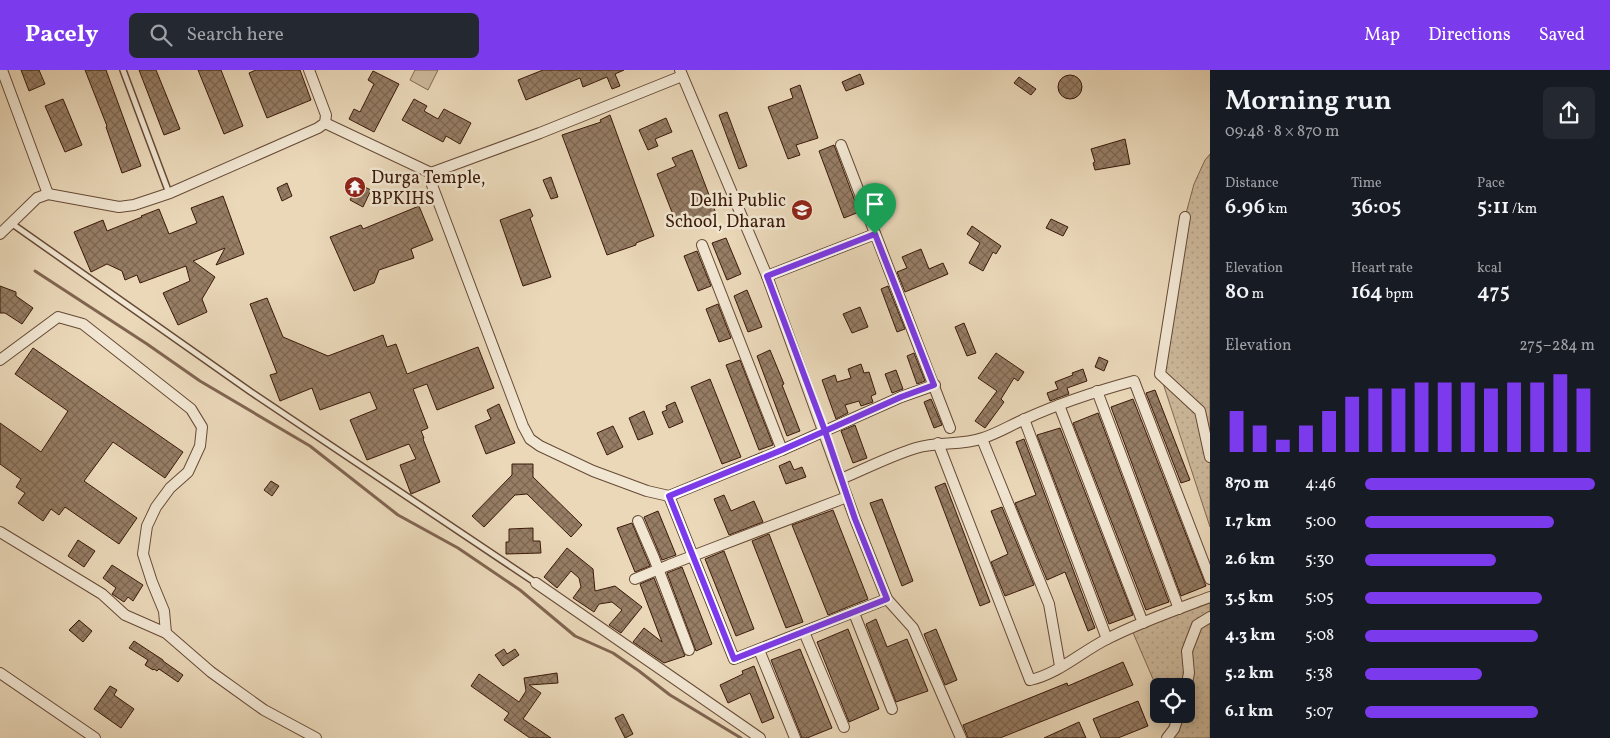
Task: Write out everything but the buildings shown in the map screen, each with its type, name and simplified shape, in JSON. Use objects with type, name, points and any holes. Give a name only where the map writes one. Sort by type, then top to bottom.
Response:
[{"type":"street","points":[[2,70],[48,194]]},
{"type":"street","points":[[0,234],[37,198],[48,194],[119,207],[134,205],[170,193],[318,128],[325,122],[326,115],[309,70]]},
{"type":"street","points":[[325,122],[432,173],[540,133],[681,73],[767,276],[825,431],[847,497],[887,599],[913,628],[961,738]]},
{"type":"street","points":[[841,145],[950,428]]},
{"type":"street","points":[[432,173],[432,184],[523,426],[530,439],[540,446],[593,470],[647,491],[669,496],[782,450],[901,397],[934,385]]},
{"type":"street","points":[[1185,217],[1160,374],[1200,411],[1210,457]]},
{"type":"street","points":[[767,276],[875,234]]},
{"type":"street","points":[[702,245],[782,450]]},
{"type":"street","points":[[0,360],[58,317],[83,324],[192,409],[202,428],[200,446],[188,472],[170,488],[156,507],[147,526],[143,554],[164,611],[166,633]]},
{"type":"street","points":[[841,479],[915,448],[938,443],[962,443],[982,439],[1059,405],[1097,391],[1134,381],[1210,579]]},
{"type":"street","points":[[1097,391],[1179,609]]},
{"type":"street","points":[[1059,405],[1144,623]]},
{"type":"street","points":[[1024,419],[1107,639]]},
{"type":"street","points":[[982,439],[1049,604],[1060,666]]},
{"type":"street","points":[[938,443],[1030,680],[1044,677],[1107,639],[1210,597]]},
{"type":"street","points":[[669,496],[734,659],[887,599]]},
{"type":"street","points":[[635,579],[847,497]]},
{"type":"street","points":[[638,521],[689,650]]},
{"type":"street","points":[[0,532],[102,594],[125,615],[166,633],[211,672],[264,710],[316,738]]},
{"type":"street","points":[[536,583],[760,738]]},
{"type":"street","points":[[854,613],[892,709]]},
{"type":"street","points":[[1188,678],[1187,651],[1197,625],[1210,617]]},
{"type":"street","points":[[804,632],[844,727]]},
{"type":"street","points":[[759,650],[795,738]]},
{"type":"street","points":[[0,673],[95,738]]},
{"type":"street","points":[[1168,738],[1176,723]]},
{"type":"lane","points":[[123,70],[170,193]]},
{"type":"lane","points":[[11,223],[251,392],[536,583]]},
{"type":"shaded area","points":[[415,70],[438,70],[428,90],[410,80]]},
{"type":"shaded area","points":[[1210,154],[1210,527],[1160,374],[1185,217],[1194,184],[1205,160]]},
{"type":"shaded area","points":[[1210,597],[1210,738],[1167,738],[1174,729],[1172,723],[1195,723],[1195,678],[1153,678],[1131,628]]},
{"type":"waterway","points":[[35,271],[200,381],[310,446],[398,515],[458,548],[520,590],[575,636],[613,653],[670,695],[741,738]]},
{"type":"place","name":"Durga Temple, BPKIHS","points":[[355,187]]},
{"type":"place","name":"Delhi Public School, Dharan","points":[[802,210]]},
{"type":"route","points":[[875,234],[767,276],[825,431],[669,496],[734,659],[887,599],[855,519],[825,431],[901,397],[934,385],[875,234]]}]
